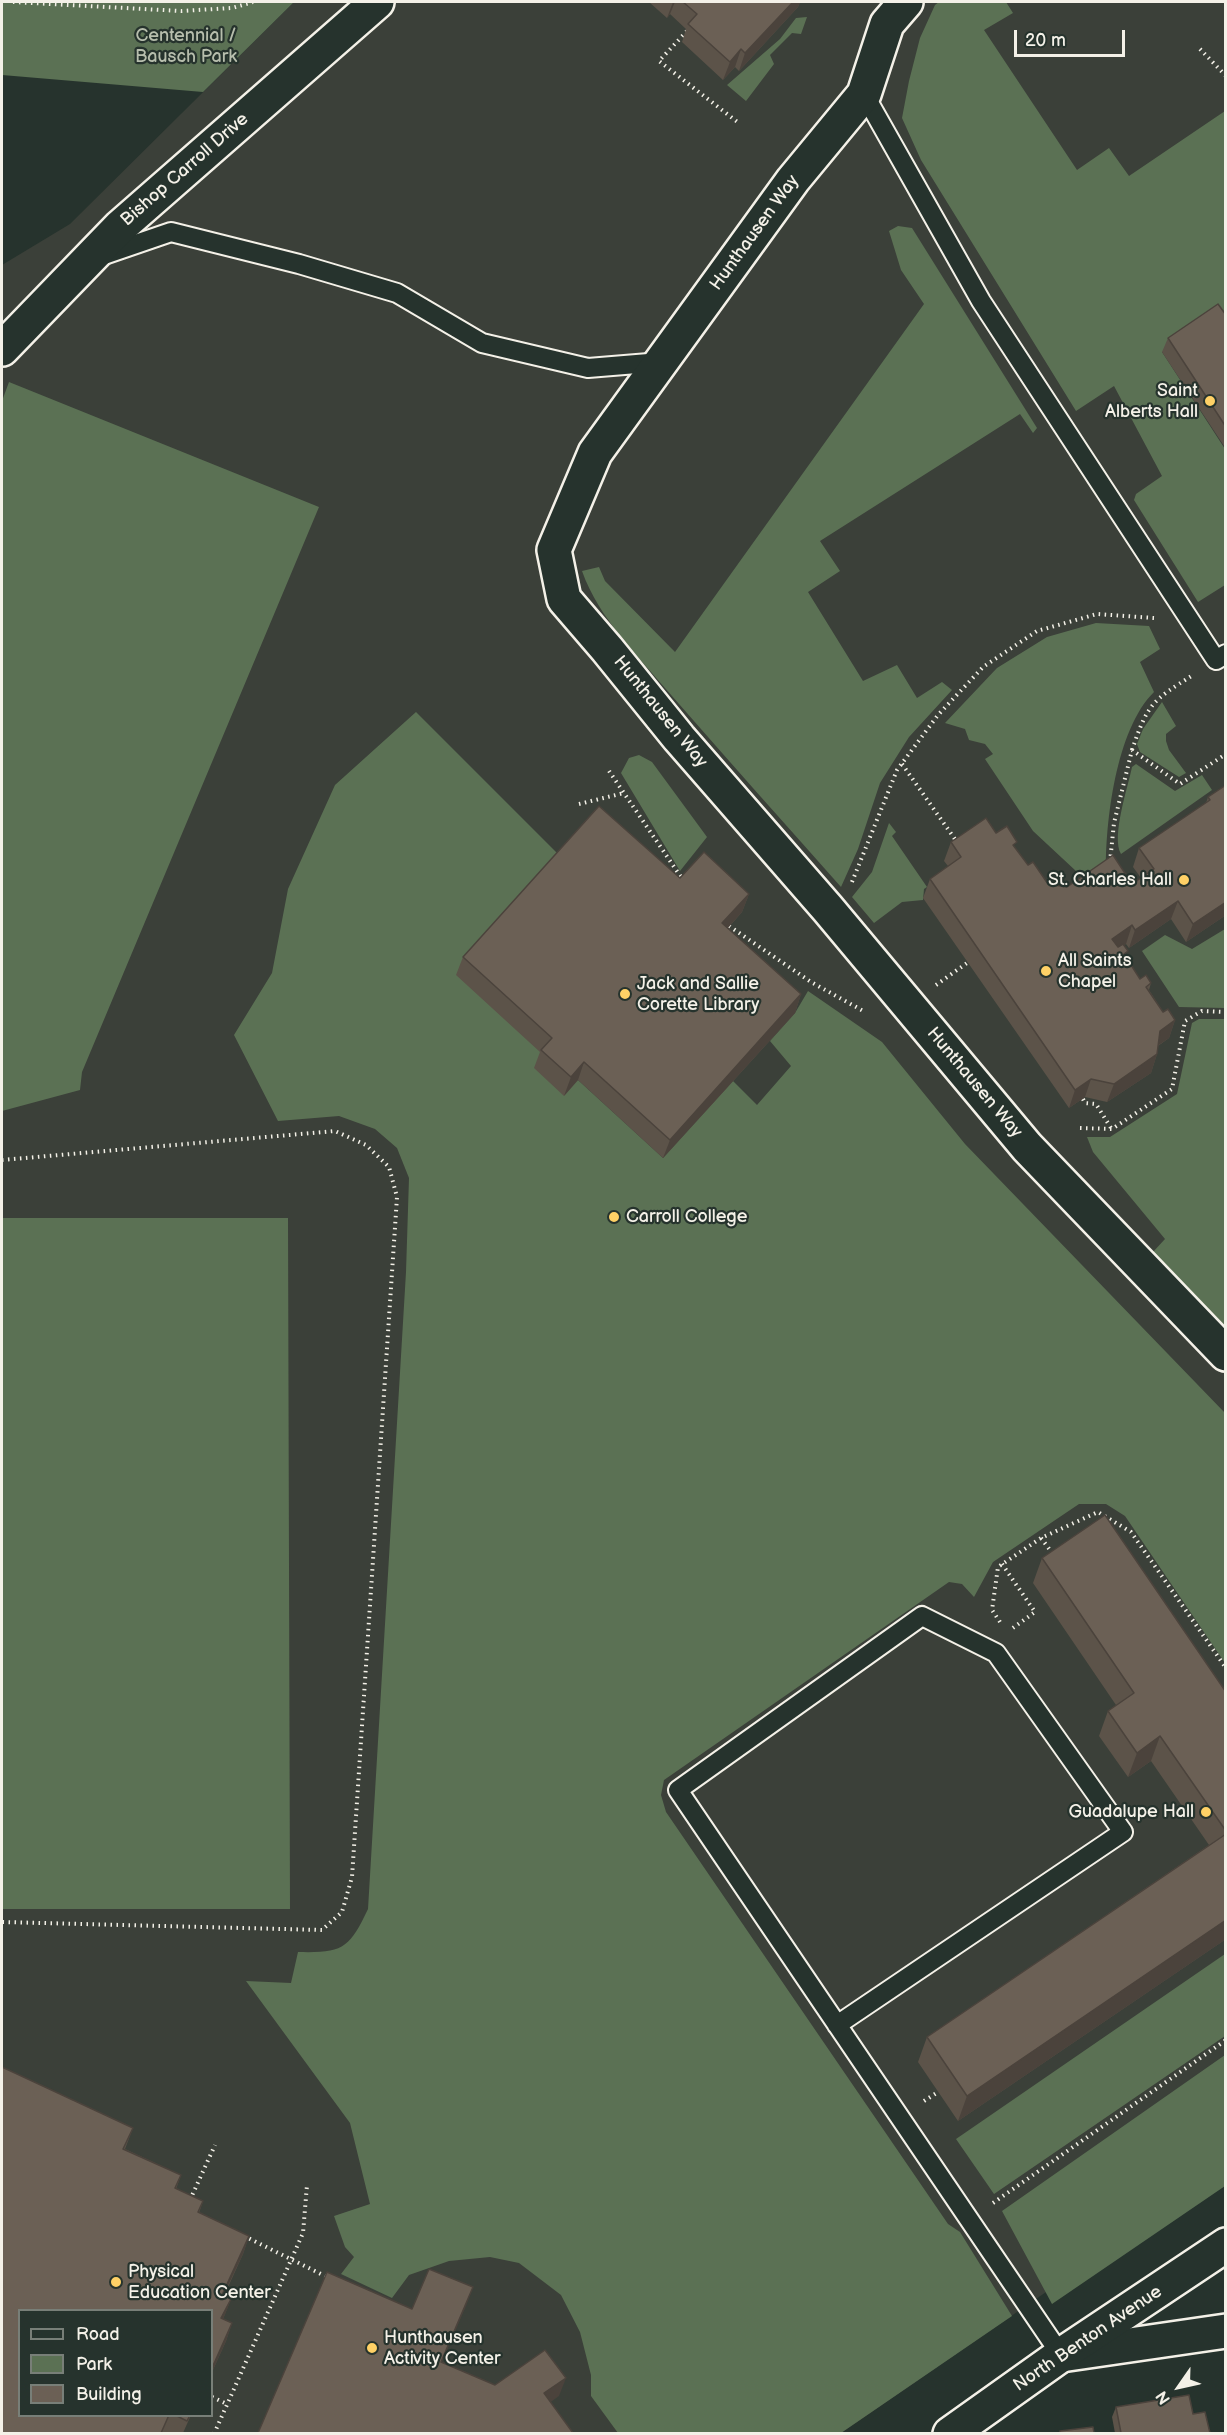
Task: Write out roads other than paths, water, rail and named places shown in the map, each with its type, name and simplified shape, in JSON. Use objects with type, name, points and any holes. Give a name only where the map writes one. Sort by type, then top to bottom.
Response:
[{"type":"street","name":"Bishop Carroll Drive","points":[[2,349],[120,227],[377,2]]},
{"type":"street","name":"Hunthausen Way","points":[[906,2],[887,24],[864,94],[793,180],[596,453],[571,506],[554,550],[564,599],[679,738],[828,909],[1027,1147],[1226,1354]]},
{"type":"street","name":"North Benton Avenue","points":[[965,2429],[1061,2355],[1226,2245]]},
{"type":"street","points":[[1061,2355],[1226,2331]]},
{"type":"lane","points":[[864,94],[981,301],[1191,621],[1221,657]]},
{"type":"lane","points":[[88,260],[171,232],[299,264],[397,293],[482,343],[588,368],[662,362]]},
{"type":"lane","points":[[837,2025],[1123,1832],[996,1653],[922,1616],[678,1790],[837,2025],[1061,2355]]},
{"type":"place","name":"Saint Alberts Hall","points":[[1210,401]]},
{"type":"place","name":"St. Charles Hall","points":[[1184,880]]},
{"type":"place","name":"All Saints Chapel","points":[[1046,971]]},
{"type":"place","name":"Jack and Sallie Corette Library","points":[[625,994]]},
{"type":"place","name":"Carroll College","points":[[614,1217]]},
{"type":"place","name":"Guadalupe Hall","points":[[1206,1812]]},
{"type":"place","name":"Physical Education Center","points":[[116,2282]]},
{"type":"place","name":"Hunthausen Activity Center","points":[[372,2348]]},
{"type":"park label","name":"Centennial / Bausch Park","points":[[186,46]]}]
